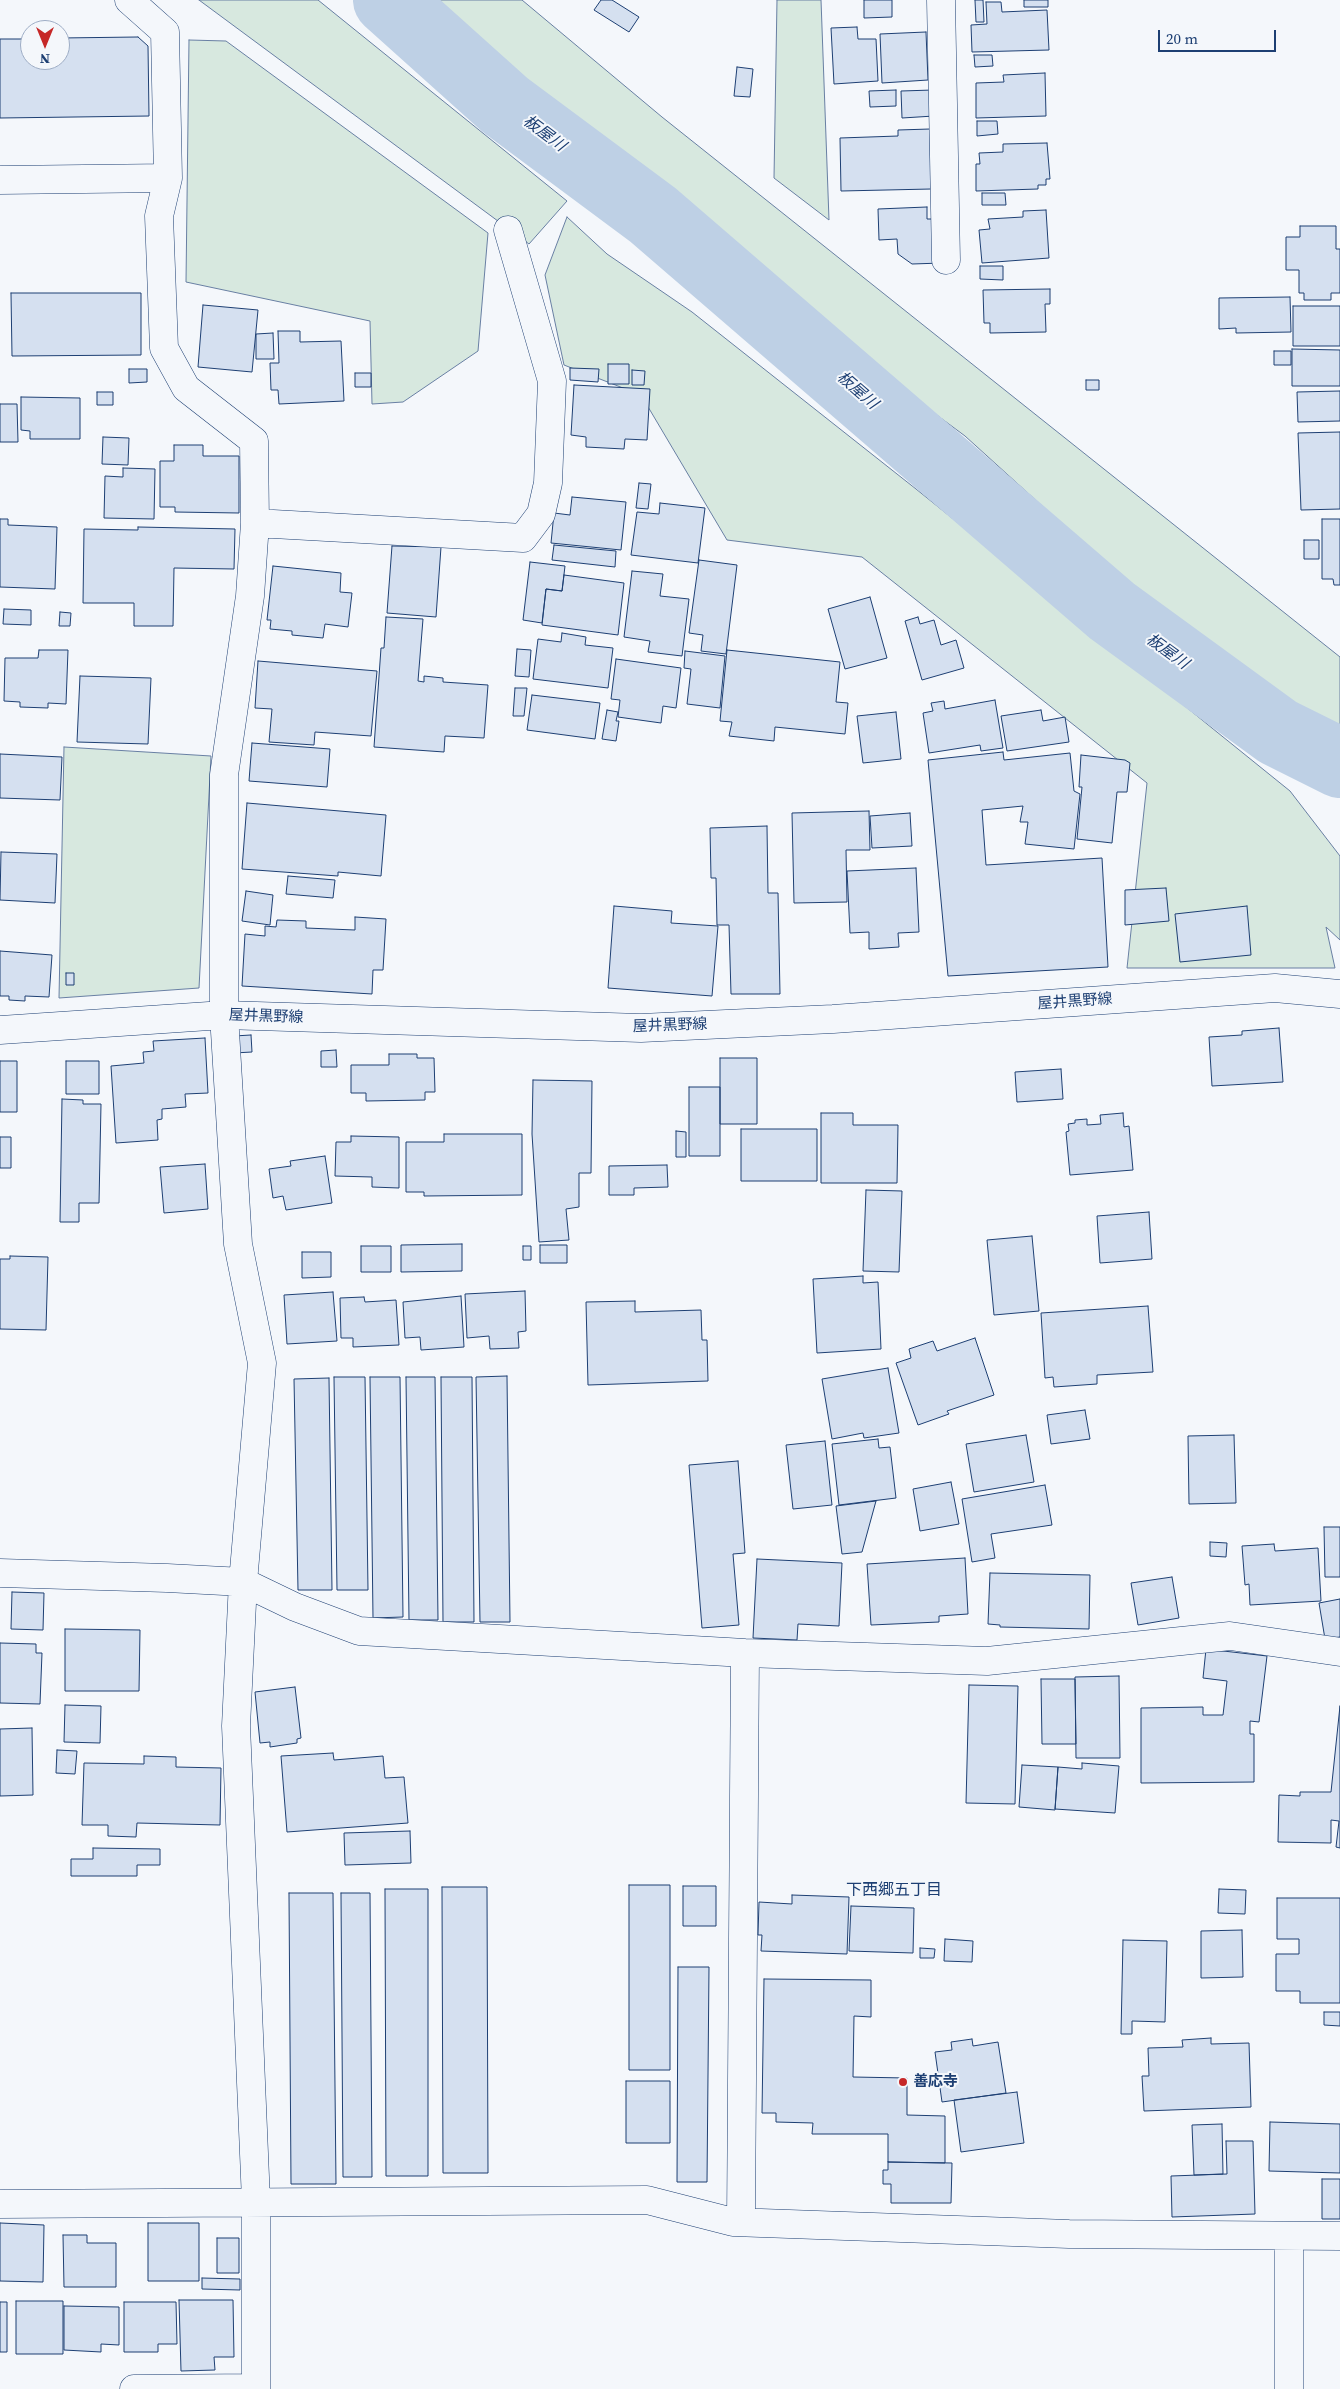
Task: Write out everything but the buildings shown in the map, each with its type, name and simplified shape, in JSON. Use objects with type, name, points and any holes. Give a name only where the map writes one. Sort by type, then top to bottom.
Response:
[{"type":"street","points":[[129,0],[164,32],[168,178],[159,216],[164,348],[186,388],[254,441],[255,523],[250,596],[224,776],[224,1015],[238,1244],[262,1363],[243,1582],[236,1726],[256,2201],[256,2388],[134,2389]]},
{"type":"street","points":[[941,0],[946,260]]},
{"type":"street","points":[[0,180],[168,178]]},
{"type":"street","points":[[255,523],[523,538],[541,514],[548,483],[552,381],[508,230]]},
{"type":"street","name":"屋井黒野線","points":[[0,1030],[224,1015],[641,1028],[833,1019],[1275,988],[1340,994]]},
{"type":"street","points":[[0,1573],[243,1582],[295,1607],[358,1631],[746,1654],[987,1661],[1230,1636],[1340,1652]]},
{"type":"street","points":[[741,2222],[746,1654]]},
{"type":"street","points":[[0,2204],[647,2200],[733,2222],[1069,2234],[1340,2236]]},
{"type":"street","points":[[1288,2236],[1289,2389]]},
{"type":"shaded area","points":[[199,0],[318,0],[567,201],[529,244]]},
{"type":"shaded area","points":[[413,0],[522,0],[662,117],[1340,657],[1340,748],[1245,709],[1125,581],[965,436],[718,252],[573,119],[501,79]]},
{"type":"shaded area","points":[[777,0],[821,0],[829,220],[774,178]]},
{"type":"shaded area","points":[[189,40],[226,41],[488,233],[478,351],[403,402],[372,404],[370,321],[186,282]]},
{"type":"shaded area","points":[[567,217],[607,254],[692,312],[916,489],[1290,791],[1340,856],[1340,940],[1326,927],[1335,968],[1127,968],[1147,783],[862,557],[727,540],[641,395],[564,365],[545,275]]},
{"type":"shaded area","points":[[64,747],[211,756],[199,988],[59,998]]},
{"type":"waterway","name":"板屋川","points":[[388,0],[505,105],[653,215],[1112,611],[1278,732],[1340,763]]},
{"type":"place","name":"善応寺","points":[[903,2082]]},
{"type":"district","name":"下西郷五丁目","points":[[894,1891]]}]
